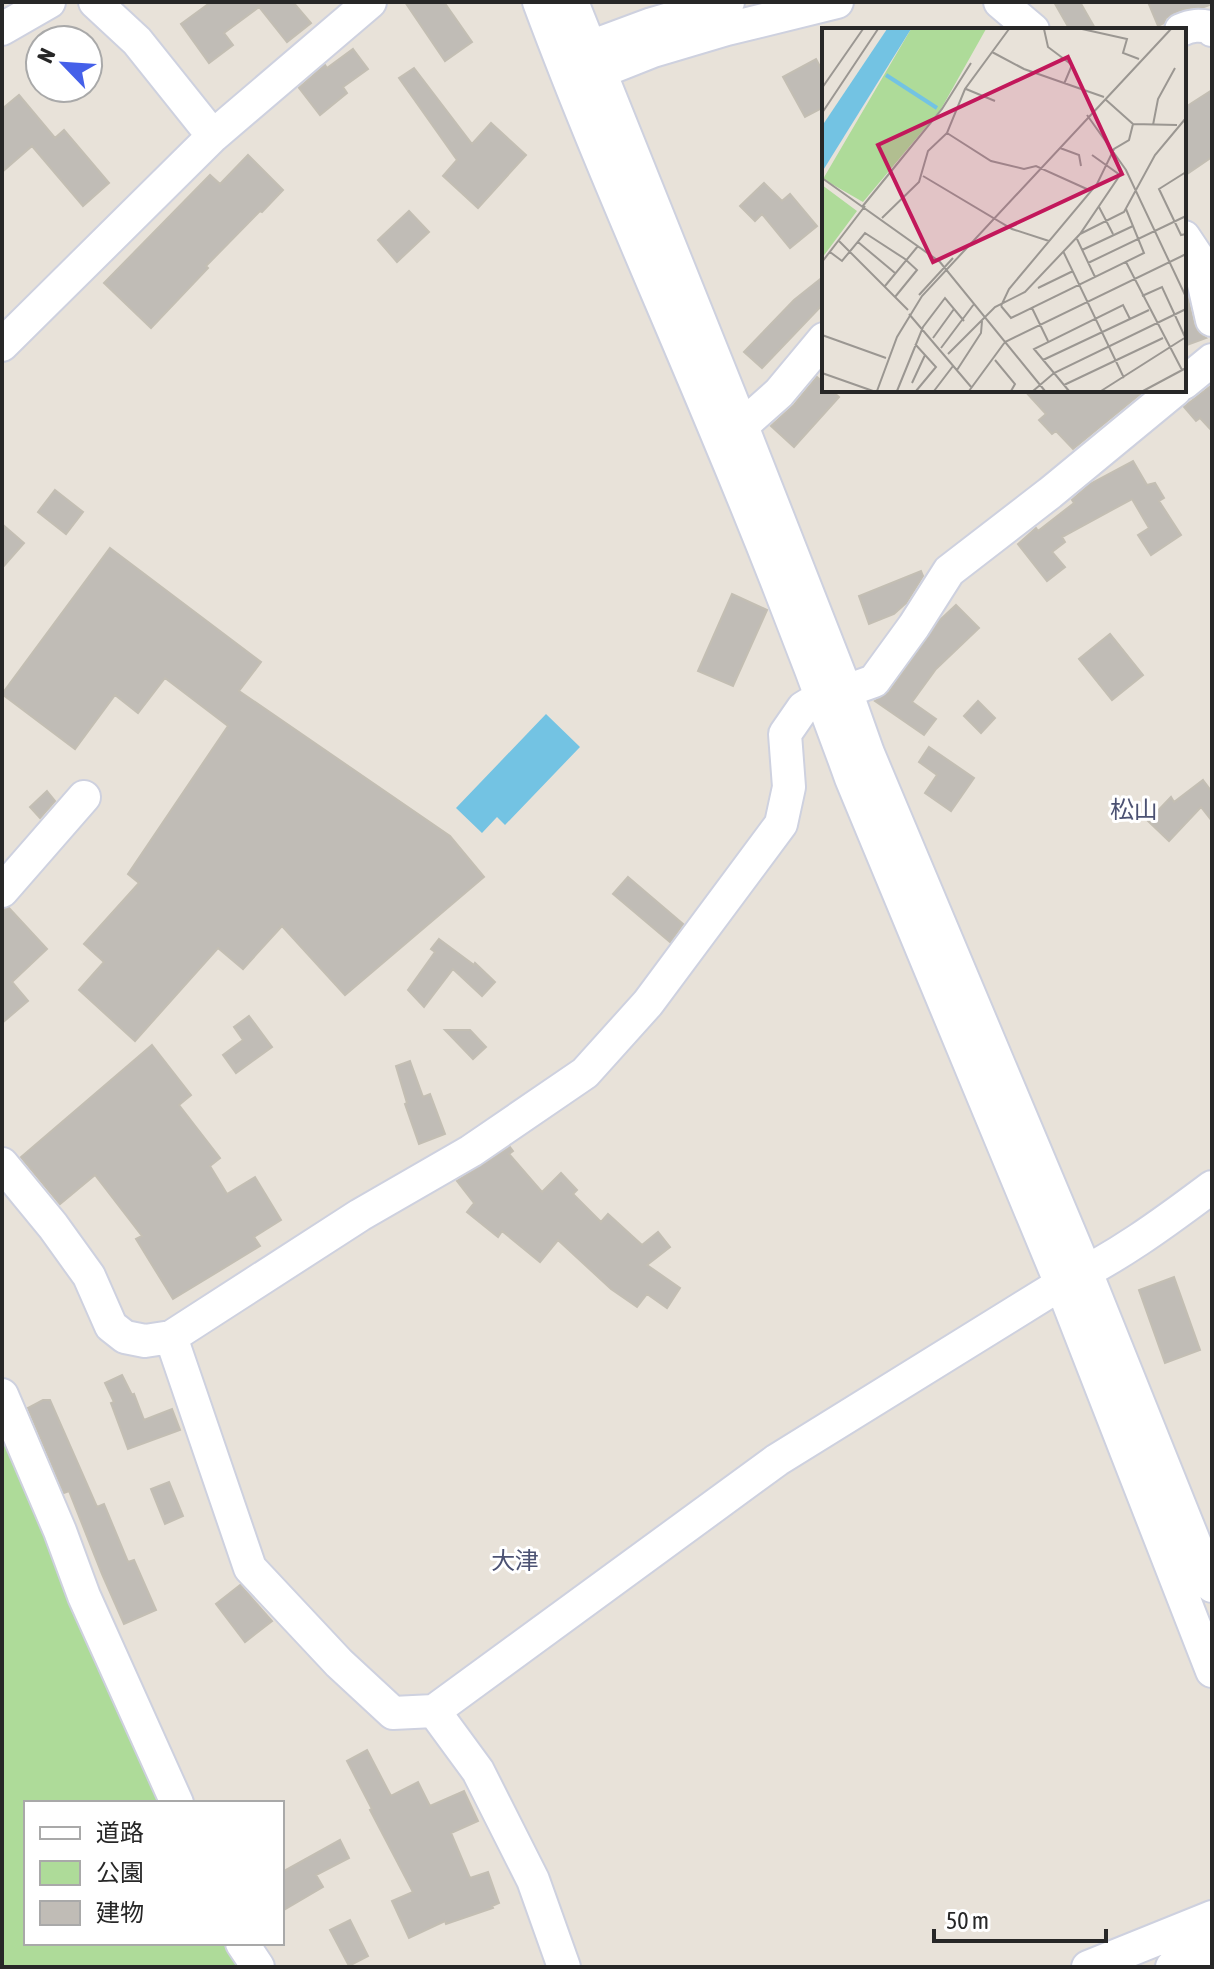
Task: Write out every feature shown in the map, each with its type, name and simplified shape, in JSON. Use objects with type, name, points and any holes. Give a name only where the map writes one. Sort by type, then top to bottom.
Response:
[{"type":"street","points":[[2,29],[49,2]]},
{"type":"street","points":[[95,2],[137,41],[213,136]]},
{"type":"street","points":[[2,345],[213,136],[370,2]]},
{"type":"street","points":[[539,2],[564,69],[721,443],[834,694],[868,753],[1073,1278],[1212,1671]]},
{"type":"street","points":[[572,2],[742,426],[834,694]]},
{"type":"street","points":[[595,60],[652,24],[728,2]]},
{"type":"street","points":[[564,69],[595,60],[653,51],[837,2]]},
{"type":"street","points":[[1000,2],[1031,28]]},
{"type":"street","points":[[1185,28],[1201,25],[1212,30]]},
{"type":"street","points":[[1186,240],[1198,258],[1212,320]]},
{"type":"street","points":[[742,426],[779,393],[822,341]]},
{"type":"street","points":[[1186,381],[1212,360]]},
{"type":"street","points":[[2,1164],[89,1276],[111,1326],[125,1337],[145,1341],[171,1337],[360,1215],[471,1151],[585,1073],[648,1003],[781,824],[789,787],[785,734],[803,708],[874,681],[949,571],[1173,392]]},
{"type":"street","points":[[2,891],[84,797]]},
{"type":"street","points":[[171,1337],[250,1568],[339,1663],[393,1713],[434,1711],[777,1460],[1160,1226],[1212,1187]]},
{"type":"street","points":[[1073,1278],[1212,1586]]},
{"type":"street","points":[[2,1395],[84,1596],[176,1801]]},
{"type":"street","points":[[434,1711],[478,1771],[533,1880],[564,1967]]},
{"type":"street","points":[[1088,1967],[1212,1917]]},
{"type":"street","points":[[243,1945],[258,1967]]},
{"type":"street","points":[[1172,1967],[1212,1950]]},
{"type":"green space","points":[[2,1436],[162,1801],[24,1801],[24,1945],[231,1945],[242,1967],[2,1967]]},
{"type":"water","points":[[546,714],[580,747],[505,825],[497,817],[482,833],[456,808]]},
{"type":"building","points":[[211,2],[293,2],[311,23],[287,42],[259,7],[224,33],[233,45],[209,63],[181,24]]},
{"type":"building","points":[[405,2],[444,2],[472,42],[445,61]]},
{"type":"building","points":[[1054,2],[1080,2],[1095,28],[1069,28]]},
{"type":"building","points":[[1148,2],[1212,4],[1178,11],[1158,26]]},
{"type":"building","points":[[353,49],[368,69],[343,87],[347,93],[320,115],[299,88],[325,65],[327,68]]},
{"type":"building","points":[[816,59],[822,70],[822,108],[805,117],[783,77]]},
{"type":"building","points":[[414,68],[472,144],[491,123],[526,155],[478,208],[443,176],[457,160],[399,78]]},
{"type":"building","points":[[1212,90],[1212,157],[1186,175],[1186,107]]},
{"type":"building","points":[[19,95],[55,138],[64,130],[109,183],[83,206],[32,146],[2,172],[2,109]]},
{"type":"building","points":[[248,155],[283,190],[206,266],[208,268],[151,328],[104,283],[210,175],[220,184]]},
{"type":"building","points":[[764,183],[782,201],[790,194],[817,226],[790,248],[762,214],[755,221],[740,206]]},
{"type":"building","points":[[409,211],[429,232],[397,262],[378,240]]},
{"type":"building","points":[[822,278],[822,305],[762,368],[744,352],[794,300]]},
{"type":"building","points":[[1186,291],[1194,325],[1206,338],[1186,345]]},
{"type":"building","points":[[817,377],[822,381],[822,392],[833,392],[839,397],[794,447],[771,426]]},
{"type":"building","points":[[1212,385],[1212,431],[1200,418],[1196,421],[1184,407]]},
{"type":"building","points":[[1026,392],[1143,392],[1073,449],[1056,431],[1052,434],[1039,420],[1046,414]]},
{"type":"building","points":[[1133,461],[1147,485],[1155,483],[1164,498],[1159,501],[1181,535],[1151,555],[1138,535],[1149,528],[1132,499],[1062,537],[1065,542],[1052,552],[1065,567],[1047,581],[1018,544],[1074,503],[1072,500],[1090,484]]},
{"type":"building","points":[[55,490],[83,512],[66,534],[38,512]]},
{"type":"building","points":[[2,524],[24,543],[2,568]]},
{"type":"building","points":[[110,548],[261,662],[239,691],[450,836],[484,877],[345,995],[282,926],[243,969],[218,948],[135,1041],[79,990],[104,962],[84,944],[139,883],[128,874],[228,726],[165,678],[138,713],[115,695],[75,749],[2,694]]},
{"type":"building","points":[[921,571],[923,576],[906,603],[894,614],[869,624],[859,596]]},
{"type":"building","points":[[732,594],[767,610],[733,686],[698,671]]},
{"type":"building","points":[[956,605],[979,628],[936,669],[912,702],[936,719],[924,735],[875,701],[889,692],[940,620]]},
{"type":"building","points":[[1110,634],[1143,675],[1112,700],[1079,659]]},
{"type":"building","points":[[978,701],[995,718],[981,733],[964,716]]},
{"type":"building","points":[[929,747],[974,778],[951,811],[925,793],[937,775],[919,762]]},
{"type":"building","points":[[1203,780],[1212,792],[1212,821],[1201,807],[1169,841],[1148,821],[1171,797],[1174,802]]},
{"type":"building","points":[[47,791],[55,801],[40,818],[30,807]]},
{"type":"building","points":[[628,877],[683,924],[670,942],[613,894]]},
{"type":"building","points":[[9,908],[47,949],[12,982],[28,1001],[2,1023],[2,910]]},
{"type":"building","points":[[439,939],[475,963],[495,982],[482,996],[453,969],[424,1007],[408,990],[435,952],[431,949]]},
{"type":"building","points":[[249,1016],[272,1047],[236,1073],[223,1055],[243,1040],[234,1027]]},
{"type":"building","points":[[445,1030],[470,1030],[486,1047],[473,1059]]},
{"type":"building","points":[[152,1045],[191,1095],[179,1105],[220,1158],[210,1166],[227,1194],[255,1177],[281,1220],[254,1237],[260,1246],[173,1299],[136,1239],[142,1236],[95,1175],[60,1204],[21,1157]]},
{"type":"building","points":[[410,1061],[423,1097],[430,1094],[445,1134],[419,1144],[396,1066]]},
{"type":"building","points":[[510,1147],[513,1151],[509,1154],[542,1192],[561,1173],[577,1190],[573,1194],[601,1222],[608,1214],[642,1245],[658,1232],[670,1247],[647,1265],[680,1288],[667,1308],[647,1294],[637,1307],[611,1289],[558,1240],[540,1262],[502,1231],[498,1237],[467,1212],[474,1203],[457,1181]]},
{"type":"building","points":[[1174,1277],[1200,1350],[1165,1363],[1139,1290]]},
{"type":"building","points":[[122,1375],[134,1394],[144,1420],[172,1409],[180,1430],[128,1449],[105,1383]]},
{"type":"building","points":[[50,1400],[97,1507],[104,1504],[128,1562],[134,1560],[156,1610],[124,1624],[69,1491],[64,1493],[28,1408]]},
{"type":"building","points":[[169,1482],[183,1516],[165,1524],[151,1489]]},
{"type":"building","points":[[240,1585],[272,1621],[245,1642],[216,1604]]},
{"type":"building","points":[[367,1750],[391,1796],[418,1782],[430,1806],[464,1791],[478,1821],[451,1833],[470,1878],[488,1872],[499,1903],[493,1908],[446,1924],[445,1921],[409,1938],[392,1901],[413,1892],[347,1761]]},
{"type":"building","points":[[340,1840],[349,1858],[316,1875],[323,1887],[284,1910],[284,1871]]},
{"type":"building","points":[[350,1920],[368,1956],[349,1966],[330,1930]]},
{"type":"district","name":"松山","points":[[1134,809]]},
{"type":"district","name":"大津","points":[[515,1560]]}]
